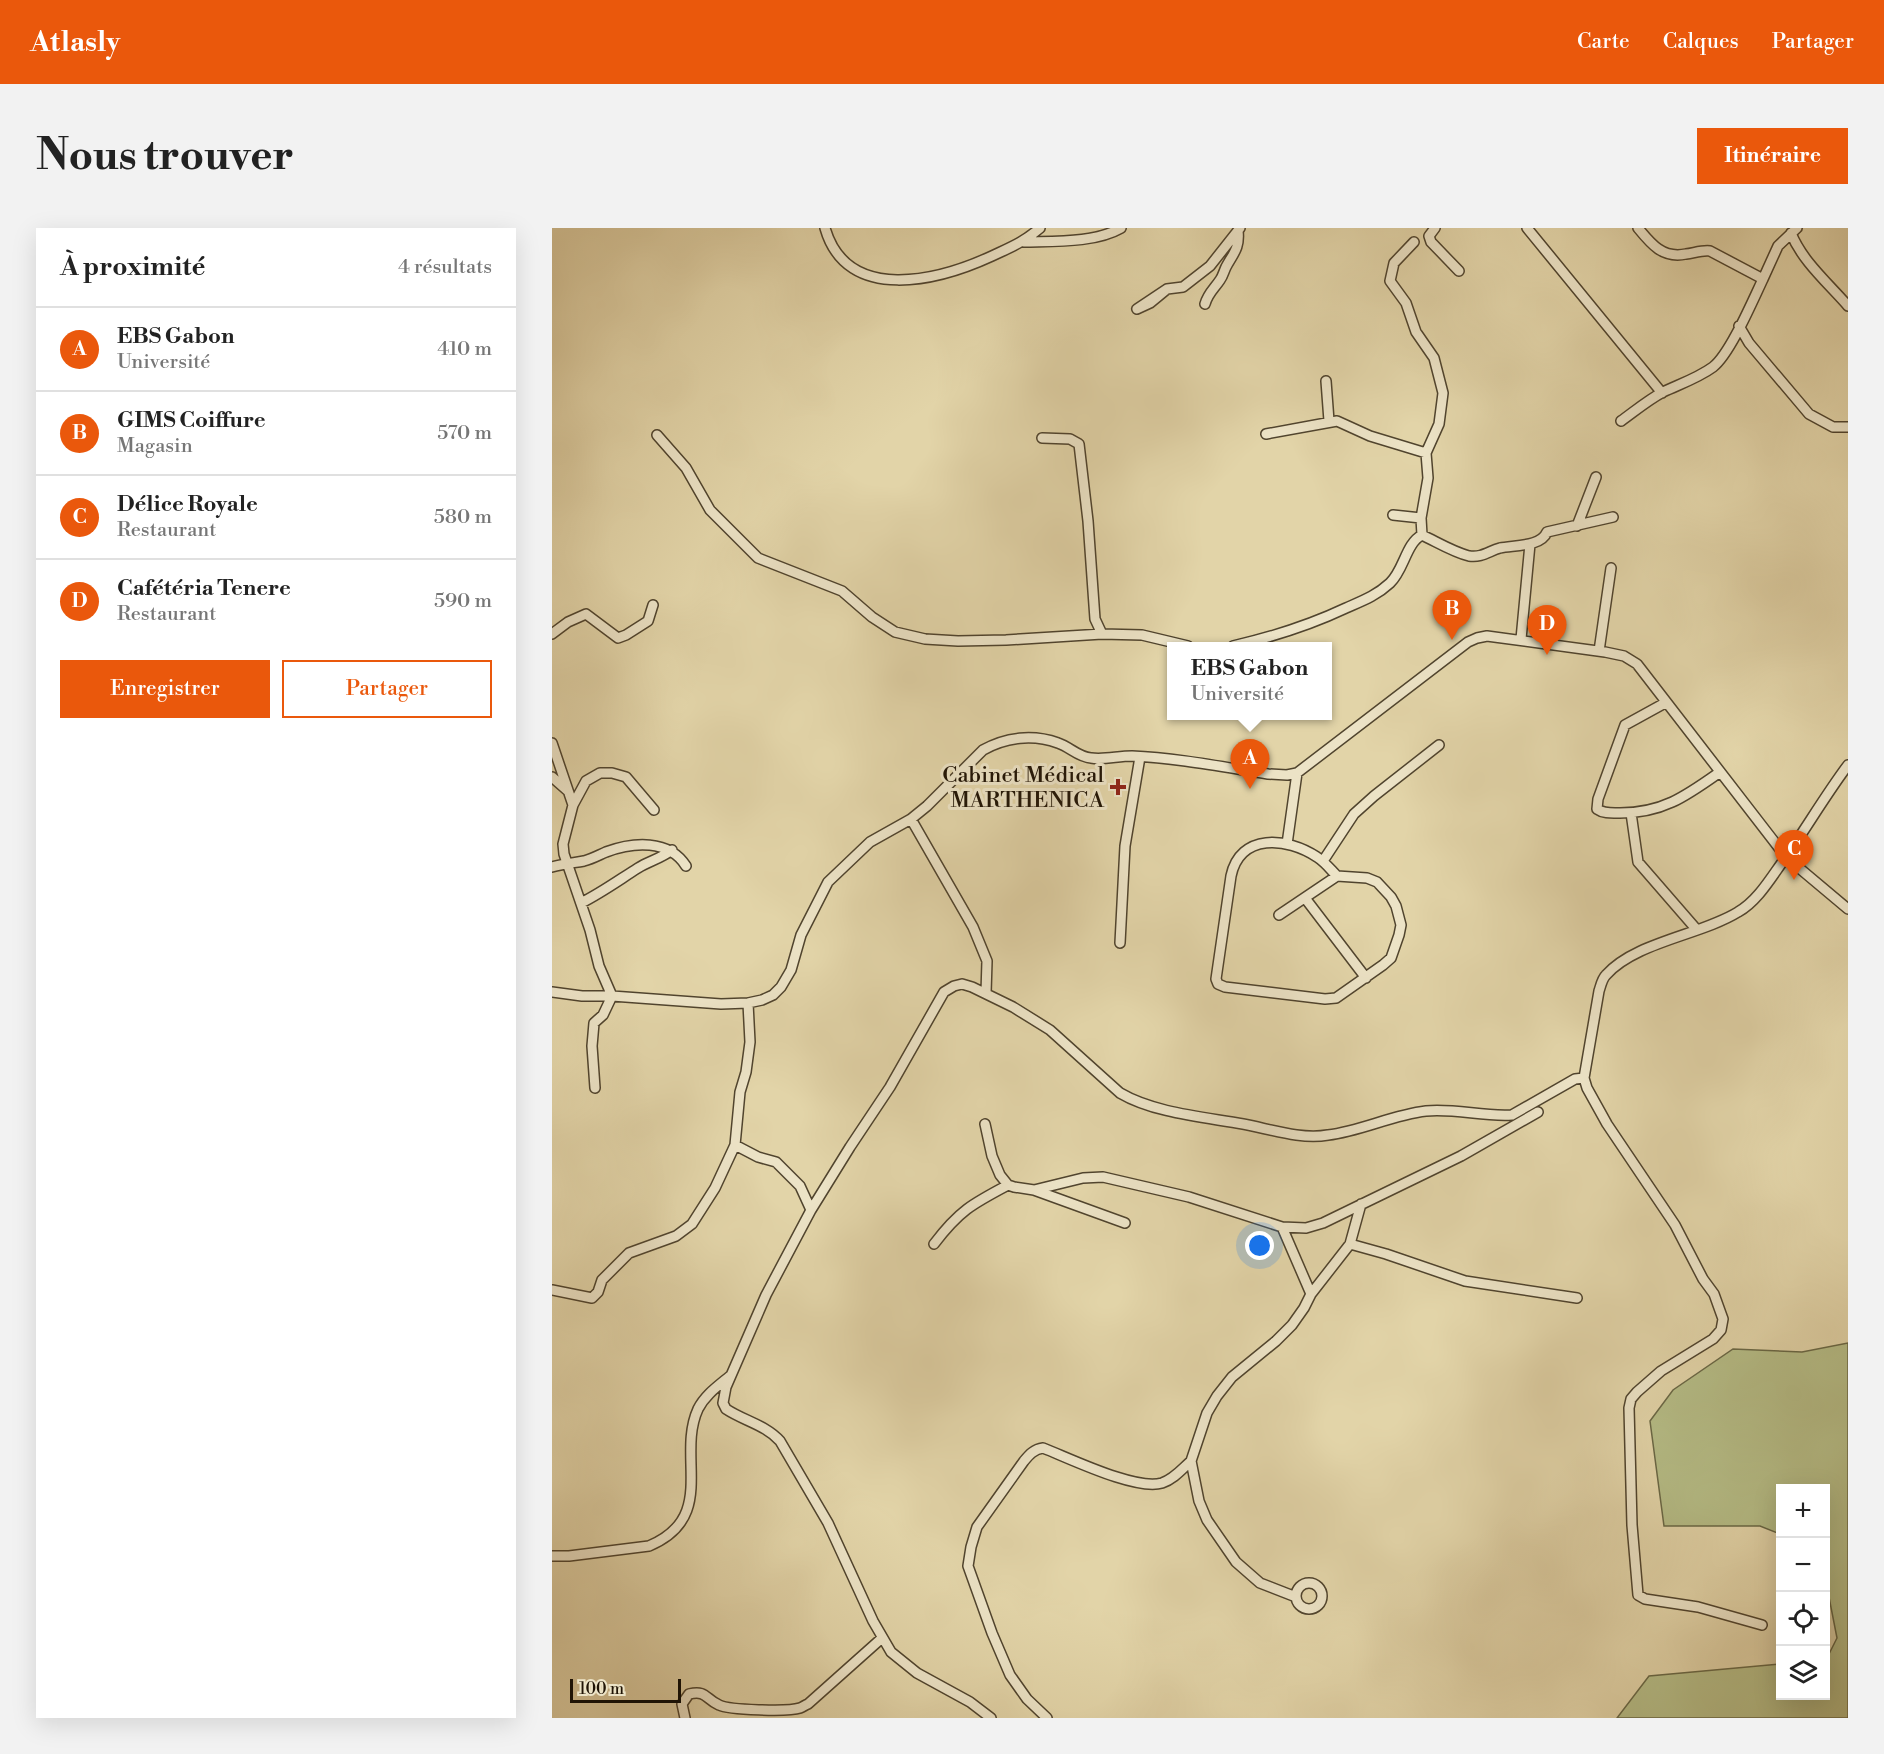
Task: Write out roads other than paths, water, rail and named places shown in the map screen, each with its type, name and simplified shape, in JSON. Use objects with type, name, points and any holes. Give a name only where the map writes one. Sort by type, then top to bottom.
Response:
[{"type":"street","points":[[825,228],[837,253],[859,272],[872,277],[902,280],[942,275],[980,262],[1024,242],[1040,228]]},
{"type":"street","points":[[1024,242],[1070,241],[1108,234],[1121,228]]},
{"type":"street","points":[[1435,228],[1429,236],[1431,242],[1459,271]]},
{"type":"street","points":[[1527,228],[1662,393]]},
{"type":"street","points":[[1638,228],[1661,252],[1681,255],[1710,251],[1763,279]]},
{"type":"street","points":[[1167,289],[1183,286],[1210,266],[1239,230]]},
{"type":"street","points":[[1205,304],[1208,294],[1221,279],[1234,256],[1239,230]]},
{"type":"street","points":[[1621,421],[1662,393],[1714,366],[1722,357],[1739,326],[1778,246],[1794,230]]},
{"type":"street","points":[[1794,230],[1796,247],[1848,306]]},
{"type":"street","points":[[1414,242],[1394,263],[1390,280],[1406,303],[1416,332],[1434,358],[1443,393],[1439,424],[1426,453],[1427,489],[1421,518],[1422,535]]},
{"type":"street","points":[[1739,326],[1749,343],[1809,414],[1833,427],[1848,427]]},
{"type":"street","points":[[1326,381],[1329,421]]},
{"type":"street","points":[[1266,434],[1329,421],[1345,423],[1370,436],[1426,453]]},
{"type":"street","points":[[657,435],[686,468],[710,510],[758,558],[842,591],[872,617],[895,632],[925,639],[958,641],[1102,634],[1154,637],[1173,642]]},
{"type":"street","points":[[1042,438],[1070,439],[1079,444],[1088,521],[1095,619],[1102,634]]},
{"type":"street","points":[[1577,526],[1596,477]]},
{"type":"street","points":[[1393,515],[1421,518]]},
{"type":"street","points":[[1422,535],[1457,552],[1481,557],[1501,548],[1530,544],[1545,536],[1546,533],[1613,517]]},
{"type":"street","points":[[1247,642],[1301,627],[1371,598],[1391,583],[1412,544],[1422,535]]},
{"type":"street","points":[[1521,639],[1530,544]]},
{"type":"street","points":[[1599,651],[1611,568]]},
{"type":"street","points":[[552,634],[568,622],[586,614],[618,638],[648,621],[653,605]]},
{"type":"street","points":[[552,992],[582,996],[721,1004],[748,1004],[767,998],[781,987],[791,970],[801,935],[828,882],[870,842],[911,819],[927,806],[983,750],[994,744],[1012,738],[1058,743],[1083,757],[1093,759],[1140,757],[1268,774],[1298,773],[1468,642],[1487,636],[1599,651],[1631,659],[1786,857],[1848,909]]},
{"type":"street","points":[[1665,703],[1625,725],[1598,799],[1596,807],[1599,812],[1632,813],[1667,806],[1720,772]]},
{"type":"street","points":[[552,743],[574,791],[573,805],[563,844],[566,863],[581,903],[599,966],[612,996],[603,1015],[594,1023],[592,1046],[595,1088]]},
{"type":"street","points":[[1323,861],[1354,814],[1439,745]]},
{"type":"street","points":[[1120,943],[1126,839],[1140,757]]},
{"type":"street","points":[[1762,1625],[1698,1607],[1645,1599],[1638,1595],[1631,1503],[1629,1408],[1631,1399],[1661,1371],[1713,1339],[1721,1330],[1722,1319],[1714,1294],[1703,1279],[1675,1225],[1606,1124],[1584,1078],[1599,991],[1602,980],[1607,974],[1623,961],[1643,951],[1729,917],[1748,906],[1786,857],[1848,765]]},
{"type":"street","points":[[552,777],[565,790],[574,791],[600,773],[619,774],[626,777],[654,810]]},
{"type":"street","points":[[1287,844],[1298,773]]},
{"type":"street","points":[[1632,813],[1638,862],[1697,930]]},
{"type":"street","points":[[911,819],[974,927],[987,961],[986,993]]},
{"type":"street","points":[[1279,915],[1337,876],[1367,878],[1377,882],[1391,897],[1399,916],[1399,935],[1391,958],[1366,978],[1336,998],[1325,999],[1225,987],[1217,982],[1216,966],[1231,876],[1236,860],[1248,849],[1262,842],[1287,844],[1302,849],[1323,861],[1337,876]]},
{"type":"street","points":[[552,867],[586,861],[629,845],[652,845],[672,850],[680,856],[686,866]]},
{"type":"street","points":[[581,903],[672,850]]},
{"type":"street","points":[[1305,898],[1366,978]]},
{"type":"street","points":[[991,1718],[970,1702],[904,1664],[891,1652],[882,1638],[828,1523],[780,1441],[773,1433],[726,1409],[723,1396],[755,1315],[811,1210],[890,1087],[941,997],[954,986],[962,984],[986,993],[1041,1023],[1120,1093],[1130,1099],[1159,1108],[1302,1135],[1327,1136],[1425,1111],[1452,1110],[1501,1116],[1512,1115],[1575,1079],[1584,1078]]},
{"type":"street","points":[[552,1290],[592,1298],[598,1292],[602,1280],[629,1253],[676,1236],[692,1224],[715,1188],[735,1145],[740,1092],[746,1072],[750,1042],[748,1004]]},
{"type":"street","points":[[985,1124],[992,1156],[1000,1175],[1008,1185],[1023,1190],[1034,1190],[1083,1178],[1104,1177],[1189,1197],[1282,1227],[1316,1226],[1461,1156],[1538,1112]]},
{"type":"street","points":[[735,1145],[751,1154],[776,1162],[800,1186],[811,1210]]},
{"type":"street","points":[[934,1244],[964,1210],[1008,1185]]},
{"type":"street","points":[[1034,1190],[1125,1223]]},
{"type":"street","points":[[1296,1597],[1260,1583],[1236,1562],[1207,1520],[1199,1501],[1191,1461],[1207,1413],[1217,1396],[1232,1377],[1292,1325],[1311,1294],[1350,1244],[1361,1204]]},
{"type":"street","points":[[1282,1227],[1311,1294]]},
{"type":"street","points":[[1350,1244],[1466,1281],[1577,1299]]},
{"type":"street","points":[[552,1556],[649,1546],[658,1543],[675,1530],[687,1514],[692,1482],[693,1432],[698,1410],[704,1398],[730,1376]]},
{"type":"street","points":[[1047,1718],[1027,1699],[1010,1675],[992,1633],[968,1566],[977,1527],[1024,1461],[1038,1448],[1124,1479],[1145,1484],[1163,1482],[1173,1477],[1191,1461]]},
{"type":"street","points":[[685,1718],[682,1704],[689,1694],[697,1692],[703,1693],[719,1706],[780,1711],[800,1708],[808,1704],[882,1638]]},
{"type":"place","name":"GIMS Coiffure","points":[[1452,640]]},
{"type":"place","name":"Cafétéria Tenere","points":[[1547,655]]},
{"type":"place","name":"Cabinet Médical MARTHENICA","points":[[1118,787]]},
{"type":"place","name":"EBS Gabon","points":[[1250,789]]},
{"type":"place","name":"Délice Royale","points":[[1794,880]]}]
